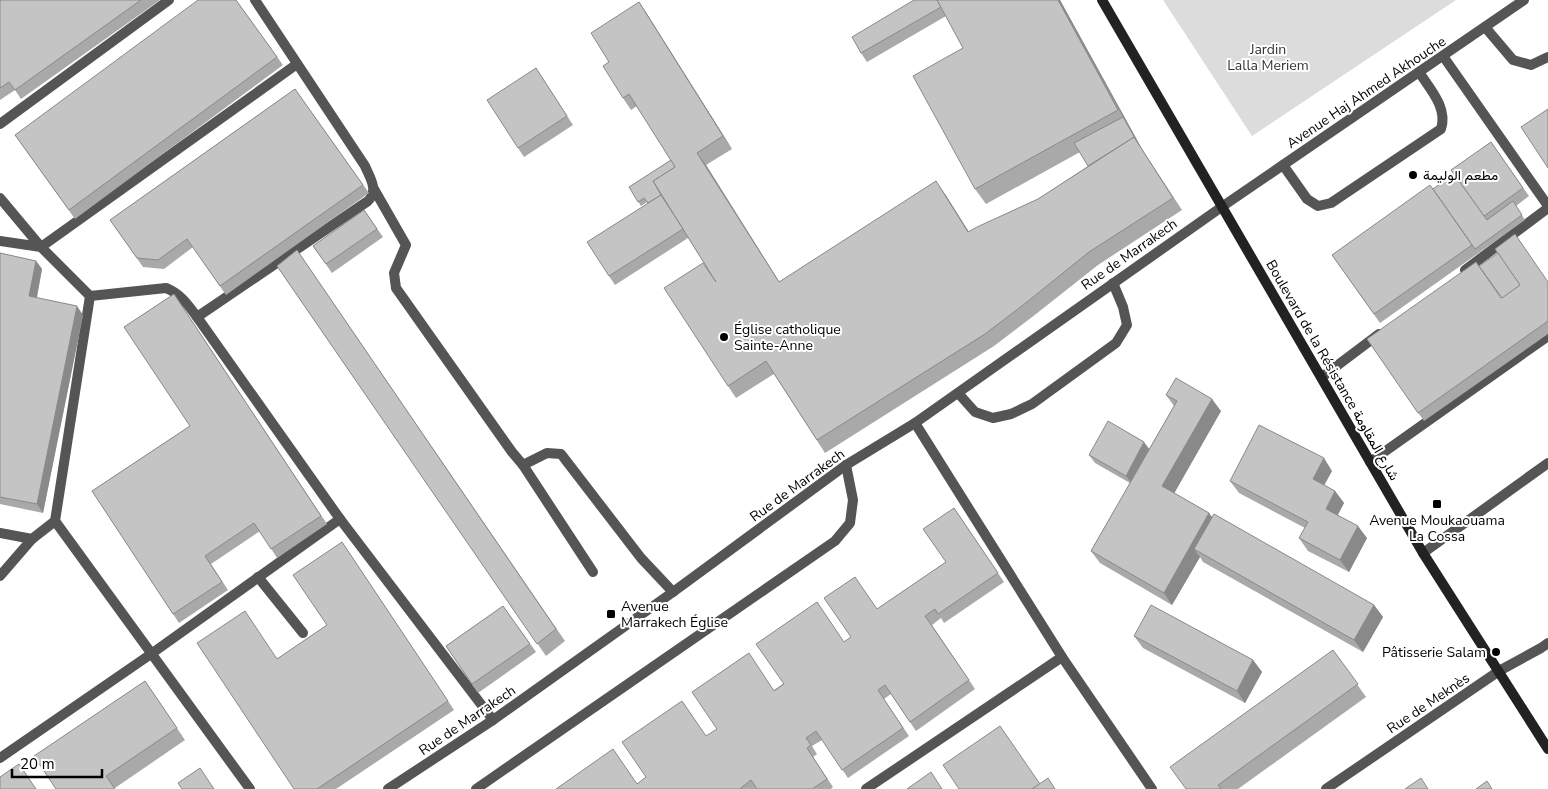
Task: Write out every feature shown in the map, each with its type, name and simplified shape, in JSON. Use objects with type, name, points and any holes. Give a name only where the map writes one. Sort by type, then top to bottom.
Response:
[{"type":"street","points":[[0,124],[169,0]]},
{"type":"street","points":[[255,0],[365,166],[374,189],[406,245],[394,273],[396,288],[522,465],[593,572]]},
{"type":"street","name":"Boulevard de la Résistance شارع المقاومة","points":[[1102,0],[1423,553],[1548,749]]},
{"type":"street","name":"Avenue Haj Ahmed Akhouche","points":[[1222,206],[1524,0]]},
{"type":"street","points":[[1485,27],[1513,60],[1531,65],[1548,57]]},
{"type":"street","points":[[1442,56],[1548,207],[1455,278]]},
{"type":"street","points":[[0,240],[41,247],[297,64]]},
{"type":"street","points":[[1284,165],[1307,199],[1318,206],[1331,203],[1441,129],[1444,121],[1443,111],[1419,72]]},
{"type":"street","points":[[197,318],[368,201],[372,197],[374,189]]},
{"type":"street","points":[[0,198],[41,247],[90,296]]},
{"type":"street","name":"Rue de Marrakech","points":[[388,789],[493,720],[673,592],[846,465],[915,423],[1222,206]]},
{"type":"street","points":[[958,393],[975,412],[993,418],[1011,414],[1032,404],[1116,343],[1127,325],[1123,307],[1113,283]]},
{"type":"street","points":[[90,296],[166,288],[176,292],[183,298],[340,519],[493,720]]},
{"type":"street","points":[[0,576],[32,539],[55,521],[90,296]]},
{"type":"street","points":[[1322,377],[1385,331]]},
{"type":"street","points":[[1370,462],[1548,336]]},
{"type":"street","points":[[915,423],[1062,657],[1152,789]]},
{"type":"street","points":[[522,465],[547,453],[560,454],[641,558],[673,592]]},
{"type":"street","points":[[1423,553],[1548,463]]},
{"type":"street","points":[[476,789],[835,541],[850,523],[853,500],[846,465]]},
{"type":"street","points":[[0,758],[151,654],[340,519]]},
{"type":"street","points":[[55,521],[250,789]]},
{"type":"street","points":[[0,533],[32,539]]},
{"type":"street","points":[[258,577],[303,633]]},
{"type":"street","name":"Rue de Meknès","points":[[1326,789],[1340,785],[1499,671],[1548,643]]},
{"type":"street","points":[[866,789],[1062,657]]},
{"type":"green space","name":"Jardin Lalla Meriem","points":[[1163,0],[1456,0],[1252,136]]},
{"type":"building","points":[[0,0],[141,0],[15,90],[9,82],[0,88]]},
{"type":"building","points":[[198,0],[236,0],[277,57],[69,210],[15,135]]},
{"type":"building","points":[[914,0],[937,0],[941,7],[861,53],[852,37]]},
{"type":"building","points":[[937,0],[1058,0],[1118,110],[975,189],[913,76],[963,48]]},
{"type":"building","points":[[639,2],[723,136],[697,153],[779,282],[936,181],[968,232],[1038,199],[1134,137],[1173,198],[1089,252],[985,334],[817,440],[766,361],[728,386],[664,288],[703,263],[716,282],[653,181],[675,167],[629,94],[623,98],[603,66],[609,62],[591,33]]},
{"type":"building","points":[[536,68],[567,116],[518,148],[487,100]]},
{"type":"building","points":[[295,89],[363,185],[220,286],[187,239],[158,260],[137,258],[110,220]]},
{"type":"building","points":[[1548,109],[1548,168],[1521,127]]},
{"type":"building","points":[[1123,117],[1136,140],[1134,137],[1088,166],[1074,143]]},
{"type":"building","points":[[1491,142],[1523,188],[1484,216],[1451,170]]},
{"type":"building","points":[[671,160],[675,167],[653,181],[661,195],[648,203],[644,198],[638,202],[629,187]]},
{"type":"building","points":[[1454,174],[1487,220],[1513,201],[1522,215],[1475,249],[1433,189]]},
{"type":"building","points":[[1430,185],[1472,245],[1374,314],[1332,255]]},
{"type":"building","points":[[661,195],[683,229],[609,276],[587,242]]},
{"type":"building","points":[[364,210],[377,229],[326,264],[313,246]]},
{"type":"building","points":[[1515,234],[1548,282],[1548,321],[1418,413],[1367,339],[1476,262],[1501,298],[1520,285],[1495,249]]},
{"type":"building","points":[[297,250],[556,629],[537,644],[277,266]]},
{"type":"building","points":[[0,253],[36,261],[29,296],[77,306],[37,504],[0,497]]},
{"type":"building","points":[[1498,253],[1520,285],[1502,298],[1479,266]]},
{"type":"building","points":[[174,294],[321,516],[271,549],[254,523],[205,556],[222,582],[173,614],[92,491],[190,426],[124,327]]},
{"type":"building","points":[[1176,378],[1212,399],[1162,486],[1209,513],[1164,593],[1091,551],[1177,401],[1166,395]]},
{"type":"building","points":[[1108,421],[1144,442],[1126,476],[1089,455]]},
{"type":"building","points":[[1259,425],[1324,458],[1313,479],[1335,491],[1326,509],[1358,526],[1340,560],[1299,538],[1308,522],[1230,481]]},
{"type":"building","points":[[954,508],[998,573],[938,614],[935,609],[925,616],[969,680],[910,722],[885,685],[878,690],[903,728],[842,770],[816,731],[806,738],[811,745],[807,748],[827,779],[812,789],[757,789],[751,780],[742,789],[556,789],[613,749],[637,784],[646,777],[622,742],[682,701],[706,736],[717,729],[692,692],[749,653],[774,691],[784,684],[756,644],[817,602],[844,642],[851,637],[824,598],[855,577],[877,609],[946,562],[923,529]]},
{"type":"building","points":[[1214,514],[1374,605],[1354,640],[1194,549]]},
{"type":"building","points":[[342,542],[448,701],[317,789],[294,789],[197,643],[245,611],[277,659],[327,625],[293,575]]},
{"type":"building","points":[[1151,605],[1253,660],[1237,691],[1134,636]]},
{"type":"building","points":[[503,606],[530,644],[472,684],[446,646]]},
{"type":"building","points":[[1333,650],[1358,684],[1218,785],[1221,789],[1186,789],[1170,767]]},
{"type":"building","points":[[145,681],[177,728],[106,776],[115,789],[56,789],[34,756]]},
{"type":"building","points":[[1000,726],[1040,784],[1032,789],[959,789],[943,765]]},
{"type":"building","points":[[19,764],[36,789],[0,789],[0,777]]},
{"type":"building","points":[[200,768],[214,789],[182,789],[178,783]]},
{"type":"building","points":[[931,772],[942,789],[907,789]]},
{"type":"building","points":[[1048,778],[1055,789],[1032,789]]},
{"type":"building","points":[[1421,778],[1428,789],[1405,789]]},
{"type":"building","points":[[1487,781],[1492,789],[1476,789]]},
{"type":"place","name":"مطعم الوليمة","points":[[1413,175]]},
{"type":"place","name":"Église catholique Sainte-Anne","points":[[724,337]]},
{"type":"place","name":"Avenue Moukaouama La Cossa","points":[[1437,504]]},
{"type":"place","name":"Avenue Marrakech Église","points":[[611,614]]},
{"type":"place","name":"Pâtisserie Salam","points":[[1496,652]]}]
